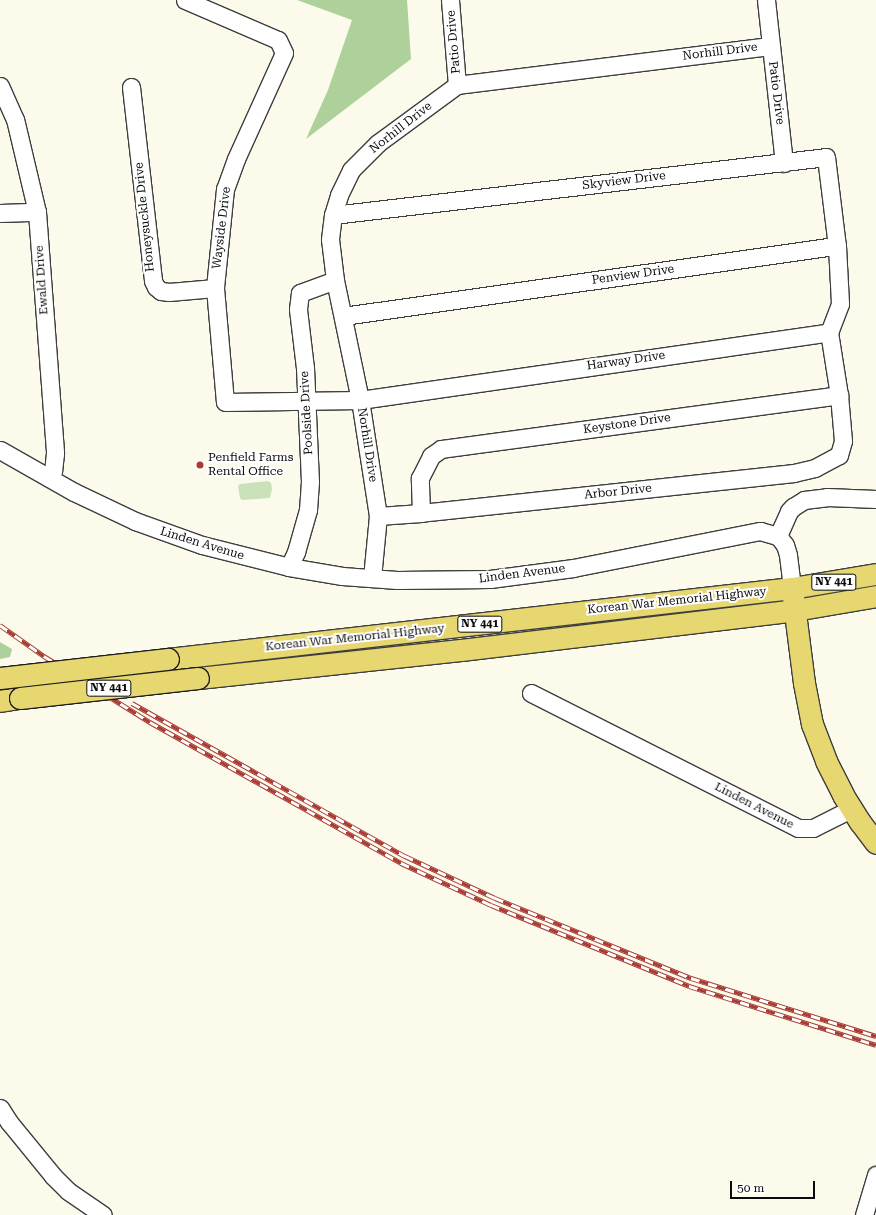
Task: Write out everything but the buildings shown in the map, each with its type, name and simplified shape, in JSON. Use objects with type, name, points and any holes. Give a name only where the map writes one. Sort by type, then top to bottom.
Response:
[{"type":"main road","name":"Korean War Memorial Highway","points":[[0,678],[792,588],[876,574]]},
{"type":"main road","points":[[792,588],[804,682],[812,724],[826,761],[851,809],[876,843]]},
{"type":"main road","name":"Korean War Memorial Highway","points":[[10,700],[461,650],[795,610],[876,596]]},
{"type":"street","name":"Wayside Drive","points":[[185,0],[278,40],[284,53],[236,159],[225,189],[215,288],[225,402],[305,402]]},
{"type":"street","name":"Patio Drive","points":[[450,0],[457,85]]},
{"type":"street","name":"Patio Drive","points":[[766,0],[784,162]]},
{"type":"street","name":"Norhill Drive","points":[[372,578],[378,516],[360,400],[335,280],[330,239],[333,215],[339,195],[351,170],[378,143],[457,85],[770,46]]},
{"type":"street","name":"Ewald Drive","points":[[0,86],[15,120],[37,212],[55,453],[53,471],[49,478]]},
{"type":"street","name":"Honeysuckle Drive","points":[[131,87],[153,281],[156,287],[162,291],[169,292],[215,288]]},
{"type":"street","name":"Skyview Drive","points":[[333,215],[826,157],[837,246]]},
{"type":"street","points":[[0,213],[37,212]]},
{"type":"street","points":[[837,246],[840,304],[829,332],[839,395]]},
{"type":"street","name":"Penview Drive","points":[[343,316],[837,246]]},
{"type":"street","name":"Poolside Drive","points":[[289,567],[296,552],[308,510],[310,482],[305,402],[305,368],[298,309],[300,293],[335,280]]},
{"type":"street","name":"Harway Drive","points":[[305,402],[360,400],[829,332]]},
{"type":"street","name":"Arbor Drive","points":[[378,516],[421,514],[794,473],[815,468],[839,455],[842,441],[839,395]]},
{"type":"street","name":"Keystone Drive","points":[[421,514],[420,478],[431,456],[441,449],[839,395]]},
{"type":"street","name":"Linden Avenue","points":[[0,450],[104,508],[166,533],[228,553],[289,567],[372,578],[425,581],[490,579],[573,568],[753,531],[767,531],[778,536]]},
{"type":"street","points":[[792,588],[787,549],[778,536],[789,511],[804,500],[827,497],[876,499]]},
{"type":"street","name":"Linden Avenue","points":[[531,693],[798,828],[813,828],[851,809]]},
{"type":"street","points":[[0,1108],[9,1122],[53,1176],[68,1191],[103,1215]]},
{"type":"street","points":[[864,1215],[876,1175]]},
{"type":"green space","points":[[297,0],[407,0],[411,59],[306,139],[328,90],[352,20]]},
{"type":"green space","points":[[268,481],[271,483],[272,489],[270,498],[242,500],[240,498],[238,486],[240,484]]},
{"type":"green space","points":[[0,642],[12,649],[10,657],[0,659]]},
{"type":"railway","points":[[0,625],[44,656],[150,722],[401,863],[491,905],[689,986],[876,1045]]},
{"type":"railway","points":[[132,703],[405,856],[495,898],[691,978],[876,1036]]},
{"type":"place","name":"Penfield Farms Rental Office","points":[[200,465]]}]
